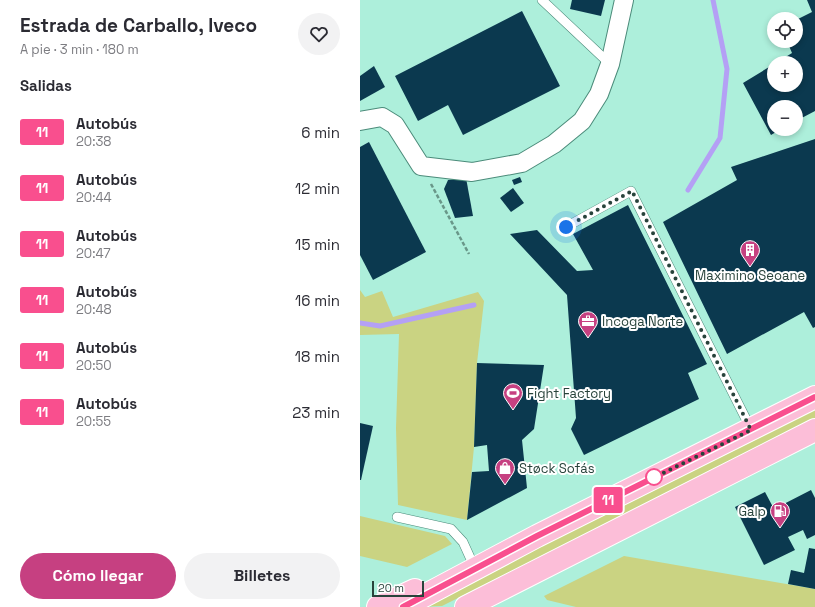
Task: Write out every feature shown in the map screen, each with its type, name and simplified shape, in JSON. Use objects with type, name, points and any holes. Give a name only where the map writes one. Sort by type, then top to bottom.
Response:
[{"type":"main road","points":[[403,607],[537,536],[751,430],[815,396]]},
{"type":"main road","points":[[475,603],[815,430]]},
{"type":"main road","points":[[378,607],[537,536]]},
{"type":"street","points":[[360,121],[382,117],[395,125],[421,166],[472,172],[522,163],[554,144],[582,121],[599,94],[610,64],[624,0]]},
{"type":"lane","points":[[542,0],[610,64]]},
{"type":"lane","points":[[566,227],[632,191],[751,430]]},
{"type":"lane","points":[[397,517],[451,529],[463,542],[473,564]]},
{"type":"path","points":[[421,166],[469,254]]},
{"type":"green space","points":[[360,290],[365,297],[382,291],[393,317],[478,292],[484,301],[477,363],[474,447],[467,520],[398,505],[396,428],[399,334],[360,335]]},
{"type":"green space","points":[[815,408],[815,419],[442,606],[416,607]]},
{"type":"green space","points":[[360,516],[445,536],[452,544],[407,567],[360,556]]},
{"type":"green space","points":[[624,556],[815,589],[815,607],[576,607],[547,600],[544,596]]},
{"type":"building","points":[[572,0],[605,0],[601,16],[570,9]]},
{"type":"building","points":[[807,0],[815,0],[815,111],[803,117],[803,100],[767,100],[767,128],[743,83],[767,68],[767,92],[803,92],[803,56],[787,56],[792,53],[790,48],[803,48],[803,16],[812,12]]},
{"type":"building","points":[[522,11],[560,86],[463,135],[448,105],[418,121],[395,76]]},
{"type":"building","points":[[374,66],[385,87],[360,101],[360,76]]},
{"type":"building","name":"Maximino Seoane","points":[[815,139],[815,327],[813,328],[804,312],[727,354],[663,222],[737,180],[731,167]]},
{"type":"building","points":[[369,142],[426,252],[373,280],[360,255],[360,147]]},
{"type":"building","points":[[520,177],[522,182],[514,185],[512,180]]},
{"type":"building","points":[[466,178],[473,216],[455,218],[444,189],[448,180]]},
{"type":"building","points":[[513,188],[524,203],[511,212],[500,198]]},
{"type":"building","points":[[628,205],[707,364],[688,373],[699,399],[584,455],[571,429],[576,418],[567,295],[510,234],[537,230],[577,271],[593,270],[573,234]]},
{"type":"building","points":[[477,363],[544,365],[534,429],[522,440],[527,488],[467,520],[472,472],[489,471],[487,445],[474,447]]},
{"type":"building","points":[[360,423],[373,426],[361,480],[360,480]]},
{"type":"building","name":"Galp","points":[[811,490],[815,498],[815,535],[807,539],[803,530],[788,537],[795,550],[764,565],[735,507],[765,492],[774,509]]},
{"type":"building","points":[[809,548],[815,549],[815,589],[788,584],[791,570],[804,573]]},
{"type":"waterway","points":[[688,190],[720,138],[727,69],[713,0]]},
{"type":"waterway","points":[[360,323],[380,326],[474,305]]},
{"type":"bus line","name":"11","points":[[403,607],[537,536],[815,397]]},
{"type":"place","name":"Maximino Seoane","points":[[750,267]]},
{"type":"place","name":"Incoga Norte","points":[[588,338]]},
{"type":"place","name":"Fight Factory","points":[[513,410]]},
{"type":"place","name":"Støck Sofás","points":[[505,485]]},
{"type":"place","name":"Galp","points":[[780,528]]},
{"type":"route","points":[[566,227],[632,191],[751,430],[651,479],[654,477]]}]
